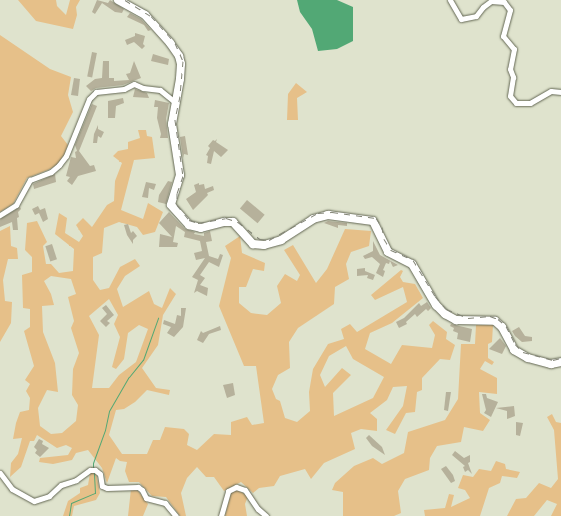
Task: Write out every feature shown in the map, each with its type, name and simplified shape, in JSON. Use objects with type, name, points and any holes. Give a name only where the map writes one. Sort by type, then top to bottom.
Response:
[{"type":"highway","points":[[118,0],[145,15],[179,56],[181,64],[172,124],[180,175],[171,205],[189,225],[201,228],[224,222],[233,222],[253,244],[264,246],[281,240],[313,219],[328,215],[373,222],[388,252],[412,264],[433,299],[445,314],[456,320],[495,321],[502,327],[514,350],[528,358],[551,364],[561,362]]},
{"type":"street","points":[[450,0],[461,19],[476,16],[491,1],[504,2],[510,10],[503,36],[514,49],[510,69],[513,77],[510,96],[516,103],[530,103],[551,91],[561,92]]},
{"type":"street","points":[[0,215],[16,205],[30,180],[51,172],[59,165],[66,156],[89,99],[96,92],[124,89],[134,84],[143,88],[160,90],[176,103]]},
{"type":"street","points":[[2,475],[12,489],[34,501],[49,496],[61,485],[76,480],[93,470],[100,474],[102,486],[107,488],[138,487],[146,498],[165,503],[176,516]]},
{"type":"street","points":[[221,516],[228,492],[236,487],[245,490],[258,509],[266,516]]},
{"type":"shaded area","points":[[18,0],[56,0],[57,6],[66,15],[70,0],[80,0],[76,7],[77,15],[73,29],[36,21]]},
{"type":"shaded area","points":[[297,0],[337,0],[353,7],[353,41],[337,49],[318,51],[312,29],[300,12]]},
{"type":"shaded area","points":[[0,35],[50,69],[71,77],[68,95],[73,112],[61,136],[68,145],[57,165],[27,178],[13,204],[0,212]]},
{"type":"shaded area","points":[[296,83],[307,92],[297,98],[298,120],[287,120],[288,94]]},
{"type":"shaded area","points":[[138,130],[146,130],[147,136],[152,137],[155,158],[134,160],[121,210],[143,219],[148,203],[163,212],[155,232],[143,235],[137,227],[119,222],[104,228],[102,253],[93,257],[93,280],[100,290],[109,288],[120,267],[135,259],[140,266],[125,276],[117,289],[123,307],[149,291],[154,304],[162,308],[170,288],[176,294],[163,315],[158,345],[142,368],[156,388],[170,390],[169,395],[147,390],[135,402],[124,409],[116,410],[109,435],[122,454],[147,454],[153,440],[160,440],[165,427],[184,429],[189,434],[187,445],[197,450],[214,434],[231,435],[231,422],[247,417],[252,425],[264,423],[256,366],[244,366],[219,306],[231,258],[225,246],[240,236],[242,253],[265,263],[264,271],[253,269],[246,287],[239,287],[239,303],[251,313],[267,315],[281,303],[277,286],[285,274],[297,281],[300,275],[284,250],[293,245],[316,283],[327,269],[345,229],[371,231],[369,246],[351,252],[346,264],[349,279],[335,287],[334,304],[298,328],[289,342],[290,368],[278,375],[272,389],[276,399],[280,401],[285,418],[297,422],[310,411],[309,392],[313,369],[328,344],[344,339],[341,329],[350,324],[357,332],[407,302],[403,287],[375,300],[371,295],[401,270],[403,271],[400,277],[403,282],[415,284],[423,298],[392,323],[370,333],[365,349],[391,364],[402,345],[432,348],[435,335],[429,325],[433,321],[447,332],[446,339],[455,345],[450,360],[440,359],[422,378],[422,390],[417,392],[415,412],[406,413],[395,434],[386,430],[403,406],[407,386],[393,387],[387,400],[370,413],[377,419],[377,431],[361,429],[351,433],[355,449],[324,463],[311,479],[305,469],[280,476],[274,486],[259,488],[253,493],[241,482],[224,491],[214,477],[206,477],[197,467],[187,478],[181,493],[186,516],[180,516],[166,497],[152,496],[139,482],[129,482],[125,471],[127,462],[116,458],[107,483],[102,468],[88,450],[76,453],[72,460],[53,464],[39,462],[40,458],[68,455],[72,448],[66,445],[57,448],[37,435],[34,441],[30,441],[21,467],[10,477],[11,463],[18,454],[22,438],[13,439],[16,423],[20,412],[29,410],[30,398],[26,391],[30,384],[25,380],[34,366],[24,331],[30,327],[30,309],[23,308],[22,275],[32,272],[32,257],[25,250],[27,223],[37,221],[47,242],[43,246],[46,264],[51,264],[59,273],[73,271],[74,249],[55,234],[59,213],[67,218],[65,233],[79,242],[83,236],[76,225],[83,218],[92,227],[107,205],[114,201],[115,181],[122,163],[113,156],[118,151],[128,149],[128,142],[140,138]],"holes":[[[51,276],[71,279],[76,294],[68,297],[74,321],[71,328],[79,353],[73,369],[72,395],[78,405],[76,421],[62,433],[51,434],[40,426],[38,408],[47,390],[58,392],[55,363],[43,332],[42,306],[54,305],[44,281]],[[109,299],[118,315],[114,324],[120,337],[112,367],[116,369],[124,359],[128,333],[139,325],[148,329],[136,362],[119,375],[109,388],[92,388],[99,335],[89,316]],[[346,346],[353,359],[384,377],[373,398],[334,416],[333,393],[351,375],[342,368],[325,387],[320,375],[329,356]]]},
{"type":"shaded area","points":[[10,226],[11,246],[17,248],[18,259],[8,259],[3,280],[5,301],[12,302],[11,323],[0,342],[0,231]]},
{"type":"shaded area","points":[[476,325],[493,325],[492,342],[488,344],[488,358],[494,362],[492,365],[485,361],[480,369],[497,378],[497,394],[479,392],[480,413],[490,420],[483,431],[464,427],[461,442],[437,446],[430,458],[429,470],[405,479],[398,491],[401,513],[394,516],[343,516],[343,492],[332,490],[335,483],[354,466],[373,458],[382,464],[404,453],[408,432],[445,420],[458,399],[461,344],[475,344]]},
{"type":"shaded area","points":[[552,414],[556,422],[561,423],[561,516],[551,516],[557,504],[547,500],[534,516],[507,516],[516,499],[526,498],[539,483],[551,488],[558,479],[554,430],[547,417]]},
{"type":"shaded area","points":[[496,461],[505,464],[506,469],[520,472],[517,478],[502,476],[500,483],[489,488],[480,516],[425,516],[424,510],[445,508],[449,494],[454,495],[451,507],[470,498],[465,490],[458,488],[463,475],[473,477],[479,469],[491,471]]},
{"type":"shaded area","points":[[90,473],[96,473],[100,493],[96,500],[74,506],[72,516],[63,516],[68,501],[80,493],[80,488],[88,485]]},
{"type":"shaded area","points":[[131,489],[138,491],[148,504],[143,516],[128,516]]},
{"type":"shaded area","points":[[236,489],[248,496],[245,504],[247,516],[225,516],[231,493]]},
{"type":"building","points":[[97,0],[108,3],[110,0],[124,9],[122,13],[115,12],[102,3],[95,14],[92,12]]},
{"type":"building","points":[[130,13],[141,19],[151,30],[148,31],[144,25],[127,17]]},
{"type":"building","points":[[135,33],[145,36],[143,44],[145,46],[142,49],[134,42],[127,45],[125,40],[135,36]]},
{"type":"building","points":[[92,52],[97,53],[92,77],[87,77]]},
{"type":"building","points":[[153,54],[169,59],[168,65],[151,61]]},
{"type":"building","points":[[103,61],[109,61],[109,78],[114,78],[114,81],[129,80],[126,74],[130,73],[134,61],[141,78],[123,85],[96,88],[91,91],[86,86],[95,79],[102,78]]},
{"type":"building","points":[[74,78],[80,79],[78,96],[71,95]]},
{"type":"building","points":[[135,89],[147,93],[149,98],[133,97]]},
{"type":"building","points":[[123,98],[124,103],[116,106],[115,118],[108,118],[108,101]]},
{"type":"building","points":[[155,100],[169,103],[166,119],[168,138],[160,138],[161,134],[157,118],[158,107],[154,107]]},
{"type":"building","points":[[92,104],[97,106],[79,151],[90,166],[94,165],[96,171],[78,176],[72,185],[67,181],[70,177],[66,176],[71,157],[76,158],[75,152],[77,151],[75,145]]},
{"type":"building","points":[[98,125],[98,129],[104,132],[101,138],[98,136],[97,143],[93,143],[94,134]]},
{"type":"building","points":[[185,136],[188,155],[184,154],[183,158],[180,137]]},
{"type":"building","points":[[217,139],[216,142],[228,150],[221,157],[214,151],[211,164],[207,163],[208,156],[206,155],[210,148],[208,146],[213,140]]},
{"type":"building","points":[[55,174],[56,182],[34,189],[33,184]]},
{"type":"building","points":[[168,181],[172,182],[166,204],[158,202],[159,195]]},
{"type":"building","points":[[146,182],[156,184],[154,190],[149,188],[148,198],[142,197]]},
{"type":"building","points":[[199,183],[199,185],[204,184],[205,189],[213,186],[214,190],[207,193],[208,195],[193,210],[186,199],[196,192],[194,185]]},
{"type":"building","points":[[247,200],[265,215],[258,223],[240,208]]},
{"type":"building","points":[[38,206],[40,210],[45,208],[48,219],[43,222],[39,213],[35,215],[32,209]]},
{"type":"building","points":[[20,207],[19,217],[17,218],[18,230],[13,230],[12,222],[0,227],[0,219]]},
{"type":"building","points":[[169,212],[185,229],[195,232],[194,234],[204,236],[204,233],[210,231],[212,241],[206,242],[209,256],[218,259],[220,254],[223,255],[219,267],[209,262],[200,275],[205,278],[200,285],[208,288],[207,296],[197,291],[194,293],[198,280],[192,277],[205,258],[196,260],[194,253],[202,251],[200,241],[184,237],[185,232],[176,226],[173,242],[178,243],[177,247],[159,247],[160,234],[172,237],[159,223]]},
{"type":"building","points":[[328,221],[347,223],[347,226],[338,225],[338,228],[324,223]]},
{"type":"building","points":[[128,224],[131,233],[133,231],[137,236],[133,240],[133,244],[127,235],[124,225]]},
{"type":"building","points":[[373,241],[380,255],[398,265],[393,267],[390,261],[389,264],[386,263],[383,277],[376,273],[380,264],[372,257],[365,259],[363,256],[373,251]]},
{"type":"building","points":[[52,244],[57,259],[50,261],[45,246]]},
{"type":"building","points":[[365,268],[365,271],[375,275],[373,280],[367,278],[368,275],[357,276],[357,269]]},
{"type":"building","points":[[427,302],[431,308],[428,311],[426,309],[417,317],[415,314],[406,322],[407,324],[399,328],[396,322],[404,318],[419,303],[421,306]]},
{"type":"building","points":[[106,305],[114,315],[107,321],[110,323],[106,327],[100,321],[107,314],[102,308]]},
{"type":"building","points":[[181,308],[186,308],[183,327],[174,337],[167,333],[171,327],[163,324],[164,320],[175,324],[177,315],[181,316]]},
{"type":"building","points":[[451,324],[472,329],[470,342],[457,339],[458,333],[453,331],[454,328],[450,326]]},
{"type":"building","points":[[220,326],[221,330],[209,334],[203,343],[197,340],[201,331],[203,333]]},
{"type":"building","points":[[519,327],[525,336],[532,337],[532,341],[522,342],[515,336],[512,331]]},
{"type":"building","points":[[500,338],[506,346],[502,354],[489,349]]},
{"type":"building","points":[[233,383],[235,395],[227,398],[223,385]]},
{"type":"building","points":[[446,392],[451,392],[448,411],[444,410]]},
{"type":"building","points":[[482,394],[486,394],[487,398],[498,402],[491,417],[484,413],[486,410]]},
{"type":"building","points":[[514,406],[515,416],[507,419],[507,411],[496,408]]},
{"type":"building","points":[[516,422],[523,423],[520,436],[516,435]]},
{"type":"building","points":[[369,435],[382,447],[385,455],[372,446],[366,438]]},
{"type":"building","points":[[39,439],[43,441],[42,444],[49,448],[40,457],[35,453],[37,450],[34,447]]},
{"type":"building","points":[[455,451],[464,458],[470,455],[470,462],[468,463],[472,474],[468,470],[465,472],[463,467],[465,466],[452,455]]},
{"type":"building","points":[[446,466],[455,481],[451,483],[441,469]]},
{"type":"waterway","points":[[93,468],[109,411],[129,377],[143,360],[158,318]]},
{"type":"waterway","points":[[69,516],[71,503],[95,493],[94,472]]},
{"type":"railway","points":[[125,0],[151,16],[175,43],[183,61],[180,96],[175,120],[183,176],[177,193],[177,205],[189,220],[198,223],[226,218],[238,222],[260,239],[269,240],[318,213],[332,212],[376,218],[382,227],[384,239],[391,250],[413,260],[435,296],[446,309],[468,318],[490,316],[498,319],[506,326],[515,344],[523,352],[553,360],[561,358]]}]
